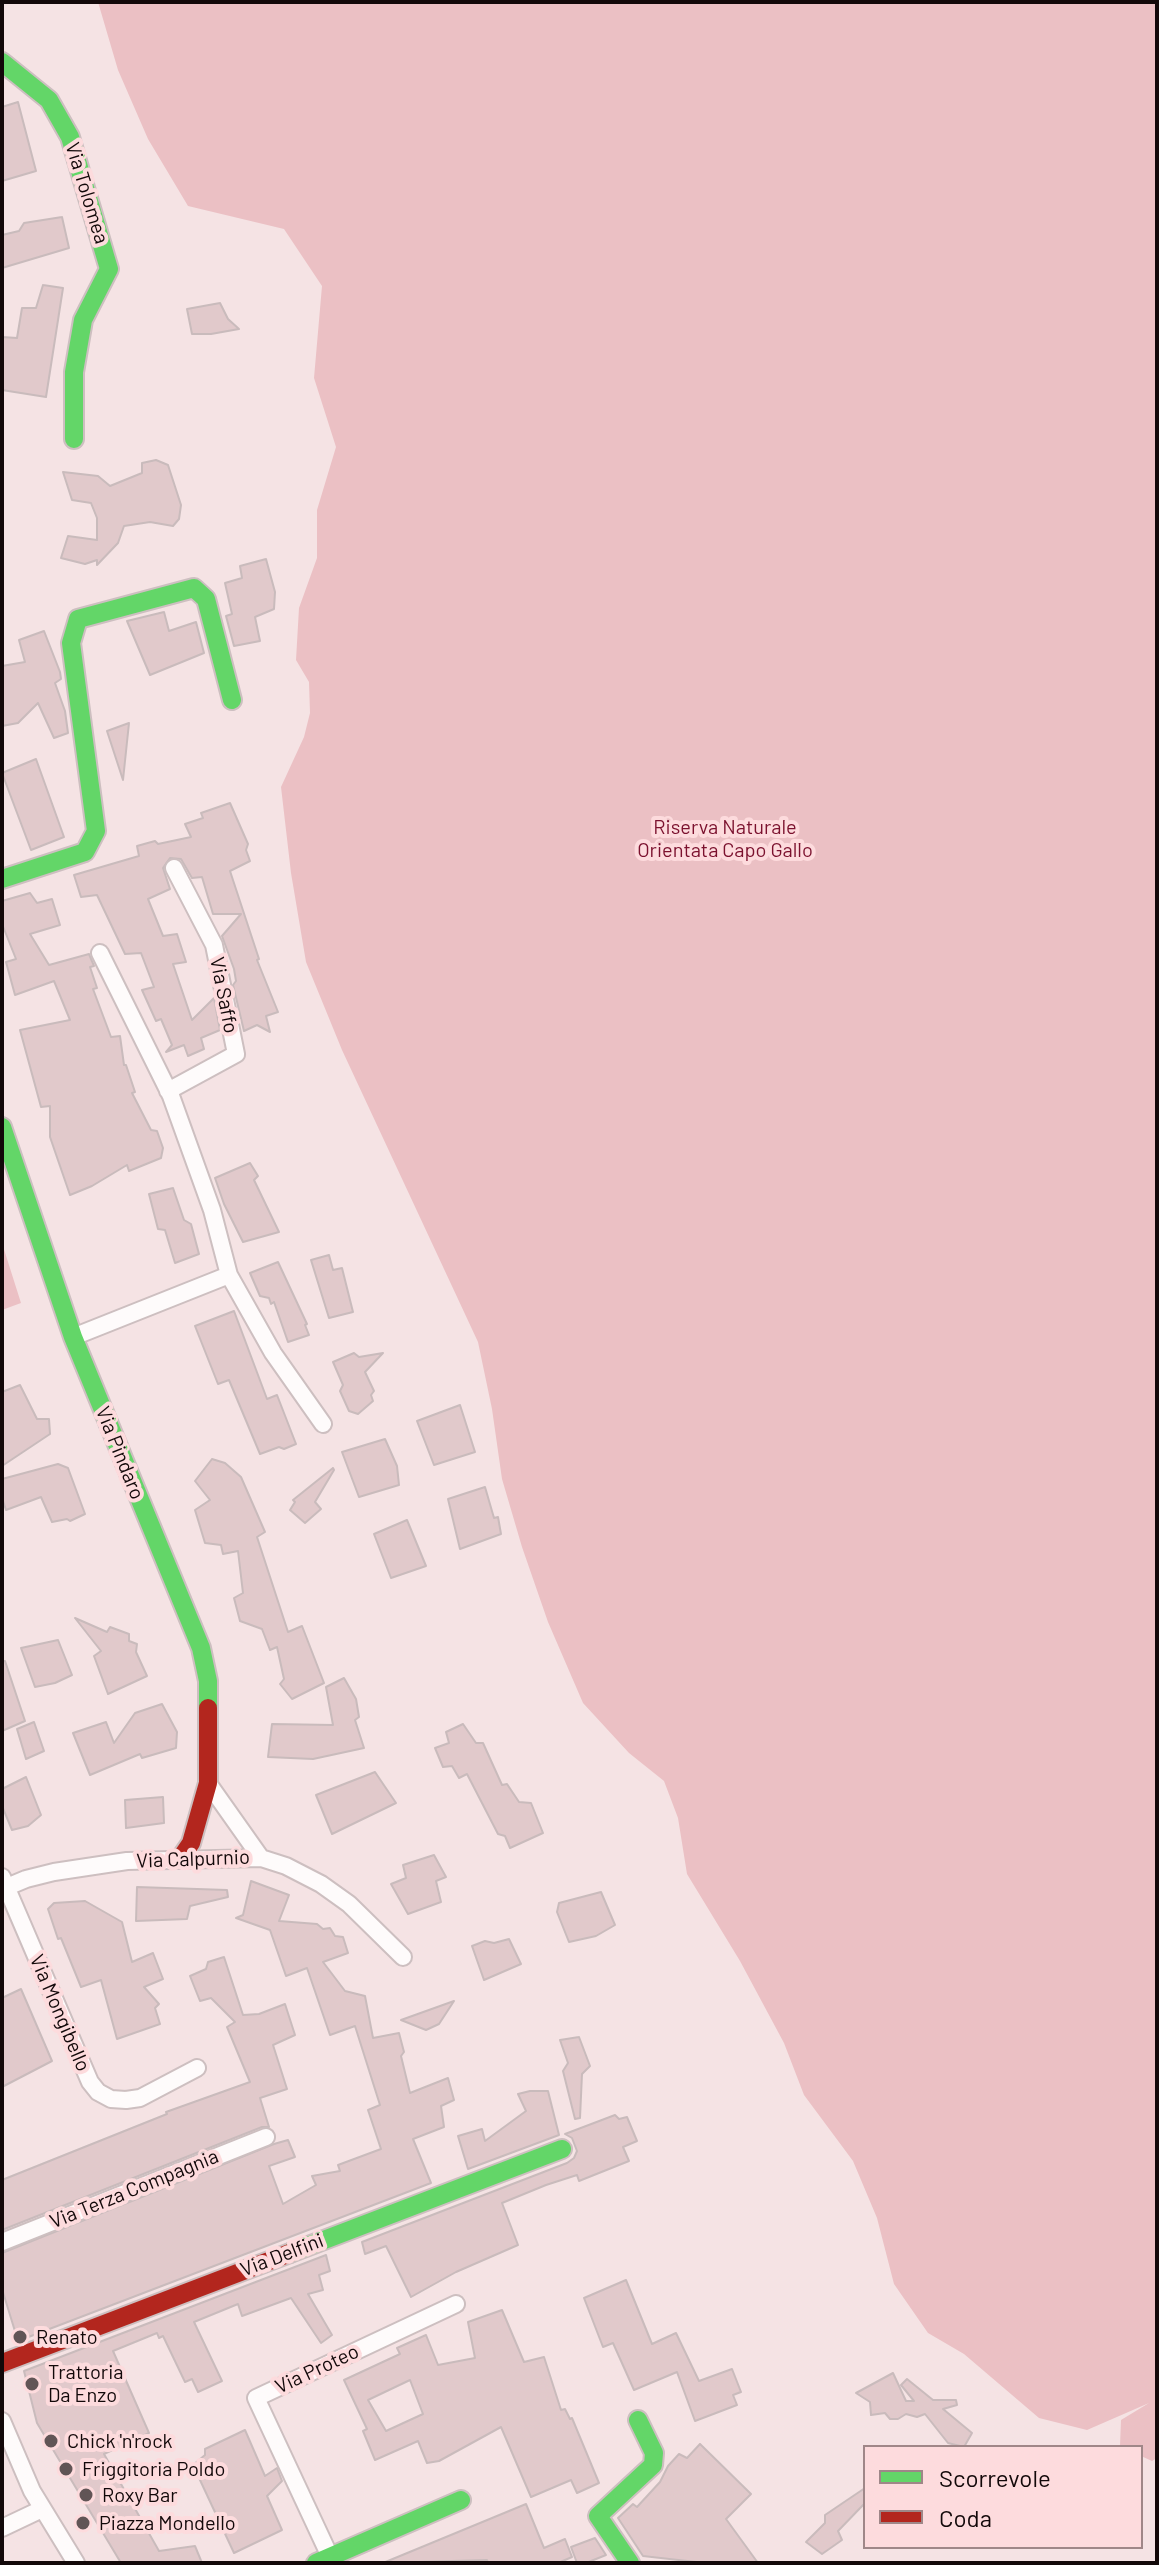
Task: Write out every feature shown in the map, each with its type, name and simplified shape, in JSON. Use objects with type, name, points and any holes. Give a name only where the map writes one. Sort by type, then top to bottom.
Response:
[{"type":"street","name":"Via Tolomea","points":[[2,62],[49,100],[70,137],[109,269],[83,320],[74,372],[74,439]]},
{"type":"street","points":[[2,879],[85,852],[96,831],[71,643],[78,619],[194,588],[206,599],[232,700]]},
{"type":"street","name":"Via Saffo","points":[[168,1091],[236,1054],[214,945],[174,868]]},
{"type":"street","points":[[100,953],[168,1091],[212,1210],[229,1275],[273,1353],[323,1424]]},
{"type":"street","name":"Via Pindaro","points":[[2,1127],[73,1337],[201,1648],[208,1681],[208,1783],[191,1843],[180,1859]]},
{"type":"street","points":[[73,1337],[229,1275]]},
{"type":"street","points":[[208,1783],[261,1858]]},
{"type":"street","name":"Via Calpurnio","points":[[4,1884],[88,1866],[180,1859],[261,1858],[286,1866],[321,1884],[349,1904],[403,1957]]},
{"type":"street","name":"Via Mongibello","points":[[4,1884],[90,2082],[98,2092],[111,2099],[140,2098],[197,2068]]},
{"type":"street","name":"Via Terza Compagnia","points":[[2,2242],[266,2137]]},
{"type":"street","name":"Via Delfini","points":[[2,2363],[562,2149]]},
{"type":"street","name":"Via Proteo","points":[[327,2561],[256,2398],[456,2304]]},
{"type":"street","points":[[630,2563],[598,2516],[653,2465],[654,2453],[638,2420]]},
{"type":"street","points":[[2,2421],[42,2509],[76,2563]]},
{"type":"street","points":[[327,2561],[461,2500]]},
{"type":"street","points":[[2,2528],[42,2509]]},
{"type":"green space","name":"Riserva Naturale Orientata Capo Gallo","points":[[98,2],[1157,2],[1157,2458],[1152,2461],[1143,2457],[1143,2445],[1120,2445],[1121,2420],[1149,2403],[1087,2430],[1039,2418],[964,2354],[928,2333],[894,2284],[877,2218],[853,2161],[804,2095],[784,2043],[740,1961],[687,1874],[678,1818],[664,1781],[629,1753],[583,1703],[548,1622],[502,1479],[478,1342],[342,1050],[306,962],[281,787],[304,737],[310,713],[309,682],[296,660],[299,608],[317,558],[317,510],[336,447],[314,378],[322,286],[284,229],[188,206],[148,139],[118,70]]},
{"type":"green space","points":[[2,1243],[21,1303],[2,1310]]},
{"type":"building","points":[[18,102],[36,171],[2,181],[2,107]]},
{"type":"building","points":[[62,217],[69,248],[2,268],[2,235],[19,231],[24,223]]},
{"type":"building","points":[[43,285],[63,288],[46,397],[2,390],[2,337],[17,338],[22,308],[36,308]]},
{"type":"building","points":[[220,303],[228,319],[239,329],[192,334],[187,309]]},
{"type":"building","points":[[156,460],[168,465],[181,505],[179,519],[173,526],[150,522],[124,526],[118,543],[97,565],[97,560],[85,564],[61,558],[68,536],[97,540],[97,518],[91,503],[72,500],[63,472],[98,476],[110,486],[142,473],[142,463]]},
{"type":"building","points":[[266,559],[275,592],[274,609],[255,617],[260,641],[234,646],[226,616],[232,614],[225,583],[242,578],[240,566]]},
{"type":"building","points":[[164,612],[169,631],[196,622],[204,653],[150,675],[127,621]]},
{"type":"building","points":[[44,631],[60,672],[61,679],[55,683],[65,711],[68,733],[54,738],[38,703],[18,723],[2,726],[2,666],[25,662],[19,640]]},
{"type":"building","points":[[129,723],[123,780],[107,731]]},
{"type":"building","points":[[36,759],[64,837],[31,850],[2,773]]},
{"type":"building","points":[[230,803],[248,844],[246,850],[250,861],[230,871],[257,960],[278,1012],[266,1016],[270,1032],[257,1025],[244,1031],[233,985],[236,981],[234,969],[222,936],[241,914],[213,914],[202,877],[192,878],[181,859],[170,858],[163,868],[170,889],[148,899],[163,936],[177,934],[186,962],[173,964],[192,1020],[214,998],[220,1030],[201,1038],[204,1049],[188,1056],[184,1045],[166,1052],[172,1045],[161,1019],[156,1021],[142,990],[154,987],[141,953],[125,954],[97,895],[81,897],[74,875],[139,856],[137,846],[191,837],[185,824],[203,818],[201,813]]},
{"type":"building","points":[[30,893],[37,903],[52,899],[60,925],[30,934],[49,965],[89,954],[97,988],[93,989],[111,1037],[120,1036],[124,1065],[135,1092],[132,1093],[151,1130],[157,1131],[163,1148],[161,1158],[129,1171],[127,1165],[70,1195],[50,1137],[50,1106],[41,1107],[20,1030],[70,1020],[54,981],[15,995],[6,962],[16,959],[2,924],[2,901]]},
{"type":"building","points":[[250,1163],[258,1176],[254,1180],[279,1232],[243,1242],[215,1178]]},
{"type":"building","points":[[173,1188],[184,1220],[191,1224],[199,1254],[175,1263],[165,1230],[158,1229],[149,1194]]},
{"type":"building","points":[[329,1255],[333,1270],[342,1268],[353,1312],[329,1318],[311,1260]]},
{"type":"building","points":[[278,1262],[307,1324],[309,1335],[288,1342],[274,1302],[271,1304],[269,1298],[260,1296],[250,1273]]},
{"type":"building","points":[[234,1311],[267,1399],[277,1395],[296,1444],[284,1449],[279,1447],[260,1454],[229,1380],[218,1384],[195,1326]]},
{"type":"building","points":[[354,1353],[359,1357],[383,1353],[365,1372],[374,1391],[371,1395],[373,1401],[358,1414],[349,1411],[333,1362]]},
{"type":"building","points":[[20,1385],[37,1419],[49,1419],[50,1434],[2,1466],[2,1392]]},
{"type":"building","points":[[460,1405],[475,1452],[434,1465],[417,1421]]},
{"type":"building","points":[[385,1439],[397,1466],[399,1485],[359,1497],[342,1452]]},
{"type":"building","points":[[212,1459],[225,1463],[241,1477],[265,1532],[257,1537],[288,1632],[302,1626],[324,1683],[292,1699],[280,1684],[284,1679],[277,1647],[270,1650],[262,1629],[240,1621],[234,1598],[243,1593],[238,1551],[223,1554],[221,1545],[205,1543],[195,1510],[210,1500],[195,1481]]},
{"type":"building","points":[[58,1464],[68,1468],[85,1514],[70,1521],[52,1522],[41,1497],[6,1510],[2,1498],[2,1479]]},
{"type":"building","points":[[333,1468],[315,1502],[321,1509],[305,1523],[290,1510],[295,1502],[293,1500]]},
{"type":"building","points":[[485,1487],[494,1518],[498,1517],[501,1534],[460,1549],[448,1499]]},
{"type":"building","points":[[407,1520],[426,1566],[391,1578],[374,1534]]},
{"type":"building","points":[[75,1618],[107,1632],[110,1627],[129,1634],[129,1641],[137,1644],[136,1652],[147,1676],[108,1694],[94,1656],[101,1651]]},
{"type":"building","points":[[58,1640],[72,1675],[35,1687],[21,1648]]},
{"type":"building","points":[[2,1661],[5,1661],[25,1721],[2,1731]]},
{"type":"building","points":[[344,1678],[356,1699],[359,1717],[355,1720],[364,1748],[313,1759],[268,1757],[272,1724],[333,1725],[326,1687]]},
{"type":"building","points":[[162,1704],[177,1732],[176,1748],[142,1758],[140,1754],[90,1775],[73,1733],[106,1722],[114,1743],[135,1713]]},
{"type":"building","points":[[34,1722],[44,1751],[26,1759],[17,1729]]},
{"type":"building","points":[[463,1724],[476,1743],[483,1743],[502,1785],[507,1784],[519,1802],[531,1803],[543,1833],[510,1848],[505,1836],[498,1834],[467,1774],[459,1778],[452,1766],[443,1767],[435,1748],[449,1743],[446,1732]]},
{"type":"building","points":[[375,1772],[396,1803],[332,1834],[316,1795]]},
{"type":"building","points":[[26,1777],[41,1815],[28,1826],[12,1830],[2,1806],[2,1789]]},
{"type":"building","points":[[163,1797],[164,1823],[126,1828],[125,1800]]},
{"type":"building","points":[[434,1855],[446,1877],[436,1881],[441,1902],[408,1914],[391,1884],[406,1878],[403,1865]]},
{"type":"building","points":[[251,1881],[289,1895],[279,1921],[317,1924],[323,1929],[330,1928],[335,1936],[343,1937],[348,1953],[323,1962],[345,1991],[365,1996],[373,2038],[399,2033],[410,2093],[448,2078],[454,2100],[441,2106],[444,2127],[413,2139],[431,2183],[18,2341],[2,2289],[2,2253],[288,2140],[295,2157],[269,2166],[283,2204],[316,2185],[312,2176],[340,2171],[338,2165],[381,2149],[368,2110],[380,2105],[355,2026],[330,2035],[307,1968],[286,1976],[270,1930],[236,1918],[243,1915]]},
{"type":"building","points":[[137,1887],[227,1890],[228,1897],[190,1906],[187,1919],[136,1921]]},
{"type":"building","points":[[601,1892],[615,1925],[596,1936],[569,1942],[557,1912],[559,1903]]},
{"type":"building","points":[[85,1901],[122,1922],[132,1962],[153,1953],[163,1979],[144,1987],[159,2004],[155,2008],[160,2024],[117,2039],[101,1980],[81,1987],[61,1938],[58,1939],[48,1909],[54,1903]]},
{"type":"building","points":[[509,1939],[521,1964],[484,1980],[472,1946],[485,1941],[494,1943]]},
{"type":"building","points":[[224,1957],[243,2015],[259,2014],[285,2004],[295,2035],[273,2045],[287,2089],[260,2098],[269,2127],[262,2127],[2,2230],[2,2180],[166,2112],[250,2082],[227,2027],[235,2022],[211,1998],[200,2001],[190,1976],[206,1969],[208,1962]]},
{"type":"building","points":[[21,1989],[52,2061],[2,2087],[2,1998]]},
{"type":"building","points":[[454,2001],[439,2024],[426,2030],[401,2020]]},
{"type":"building","points":[[579,2037],[590,2066],[582,2074],[580,2118],[575,2119],[563,2071],[568,2063],[560,2040]]},
{"type":"building","points":[[548,2091],[559,2135],[468,2169],[458,2136],[482,2129],[485,2141],[526,2111],[518,2094]]},
{"type":"building","points":[[615,2115],[619,2119],[627,2117],[637,2141],[623,2147],[629,2161],[579,2181],[577,2175],[502,2203],[518,2245],[456,2272],[411,2297],[386,2246],[365,2254],[362,2242],[567,2163],[577,2151],[572,2138],[565,2134]]},
{"type":"building","points":[[326,2255],[330,2271],[319,2275],[323,2290],[308,2294],[332,2335],[321,2343],[291,2298],[242,2316],[238,2304],[194,2322],[222,2381],[198,2392],[192,2379],[185,2382],[163,2336],[159,2338],[157,2333],[113,2351],[149,2433],[104,2454],[159,2551],[195,2546],[202,2563],[121,2563],[37,2423],[24,2371]]},
{"type":"building","points":[[626,2280],[652,2344],[676,2333],[699,2381],[732,2369],[741,2392],[733,2395],[737,2405],[695,2421],[677,2372],[634,2390],[613,2343],[603,2347],[584,2298]]},
{"type":"building","points":[[502,2310],[524,2362],[544,2357],[561,2410],[565,2409],[572,2418],[599,2483],[577,2493],[571,2480],[531,2497],[501,2427],[439,2461],[427,2463],[418,2441],[375,2460],[363,2431],[367,2429],[344,2380],[400,2354],[397,2348],[426,2335],[438,2365],[475,2358],[468,2322]],"holes":[[[410,2380],[423,2414],[386,2431],[368,2400]]]},
{"type":"building","points":[[893,2373],[906,2401],[914,2401],[901,2385],[907,2379],[933,2400],[956,2400],[957,2405],[943,2409],[972,2433],[965,2445],[948,2443],[925,2414],[917,2417],[906,2414],[898,2419],[890,2419],[885,2413],[871,2415],[870,2402],[856,2393]]},
{"type":"building","points":[[245,2430],[265,2476],[277,2468],[282,2481],[267,2496],[282,2530],[234,2553],[193,2465],[205,2455],[205,2449]]},
{"type":"building","points":[[700,2444],[751,2494],[726,2519],[758,2563],[705,2563],[643,2556],[618,2518],[633,2504],[637,2507],[660,2482],[679,2454],[687,2458]]},
{"type":"building","points":[[863,2489],[863,2505],[838,2531],[842,2540],[822,2554],[806,2542],[825,2523],[825,2515]]},
{"type":"building","points":[[526,2504],[544,2548],[565,2539],[572,2557],[558,2563],[488,2563],[487,2560],[383,2563]]},
{"type":"building","points":[[595,2538],[606,2555],[577,2563],[571,2547]]},
{"type":"traffic: fast","points":[[2,62],[49,100],[70,137],[109,269],[83,320],[74,372],[74,439]]},
{"type":"traffic: fast","points":[[2,879],[85,852],[96,831],[71,643],[78,619],[194,588],[206,599],[232,700]]},
{"type":"traffic: fast","points":[[2,1127],[73,1337],[201,1648],[208,1681],[208,1708]]},
{"type":"traffic: fast","points":[[290,2253],[562,2149]]},
{"type":"traffic: fast","points":[[630,2563],[598,2516],[653,2465],[654,2453],[638,2420]]},
{"type":"traffic: fast","points":[[316,2563],[461,2500]]},
{"type":"traffic: jam","points":[[180,1859],[191,1843],[208,1783],[208,1708]]},
{"type":"traffic: jam","points":[[2,2363],[290,2253]]},
{"type":"place","name":"Renato","points":[[20,2337]]},
{"type":"place","name":"Trattoria Da Enzo","points":[[32,2384]]},
{"type":"place","name":"Chick 'n'rock","points":[[51,2441]]},
{"type":"place","name":"Friggitoria Poldo","points":[[66,2469]]},
{"type":"place","name":"Roxy Bar","points":[[86,2495]]},
{"type":"place","name":"Piazza Mondello","points":[[83,2523]]}]
